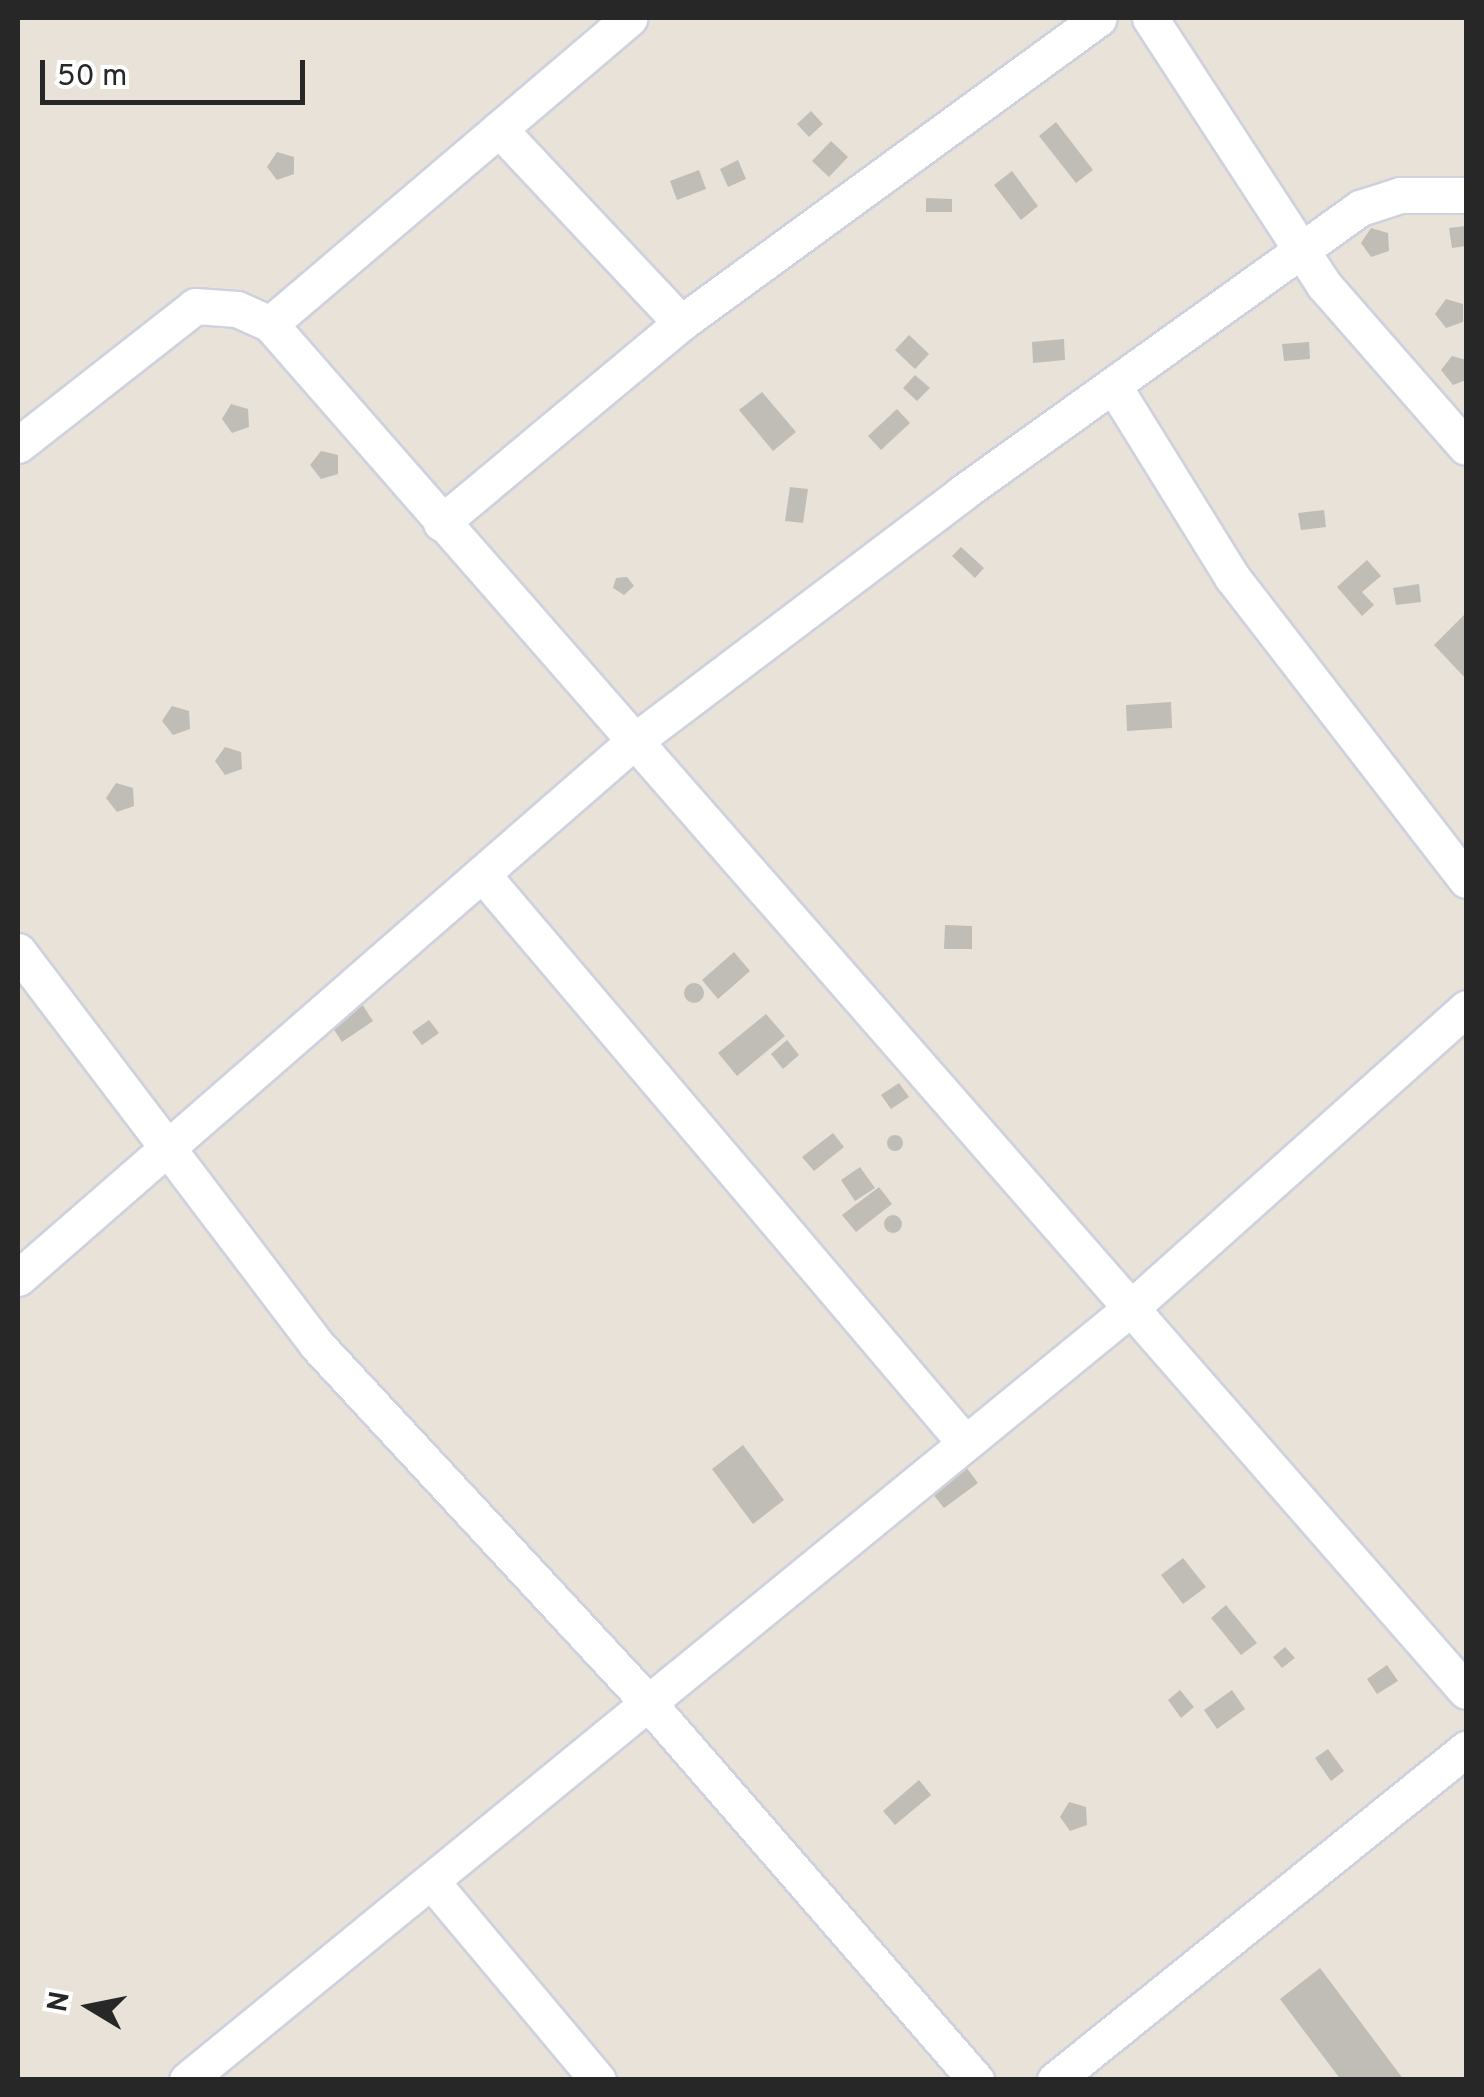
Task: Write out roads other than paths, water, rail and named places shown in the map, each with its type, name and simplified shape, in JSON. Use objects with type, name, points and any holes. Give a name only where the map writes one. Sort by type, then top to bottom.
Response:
[{"type":"street","points":[[270,324],[630,18]]},
{"type":"street","points":[[441,522],[680,323],[1099,18]]},
{"type":"street","points":[[1150,18],[1298,247],[1466,447]]},
{"type":"street","points":[[499,129],[680,323]]},
{"type":"street","points":[[18,1278],[632,743],[1298,247],[1360,208],[1400,195],[1466,195]]},
{"type":"street","points":[[18,446],[195,306],[238,309],[270,324],[632,743],[1132,1307],[1466,1692]]},
{"type":"street","points":[[1113,385],[1232,577],[1466,880]]},
{"type":"street","points":[[482,874],[966,1444]]},
{"type":"street","points":[[18,951],[317,1345],[650,1705],[976,2080]]},
{"type":"street","points":[[187,2080],[1132,1307],[1466,1008]]},
{"type":"street","points":[[1055,2080],[1466,1748]]},
{"type":"street","points":[[432,1880],[598,2080]]}]
